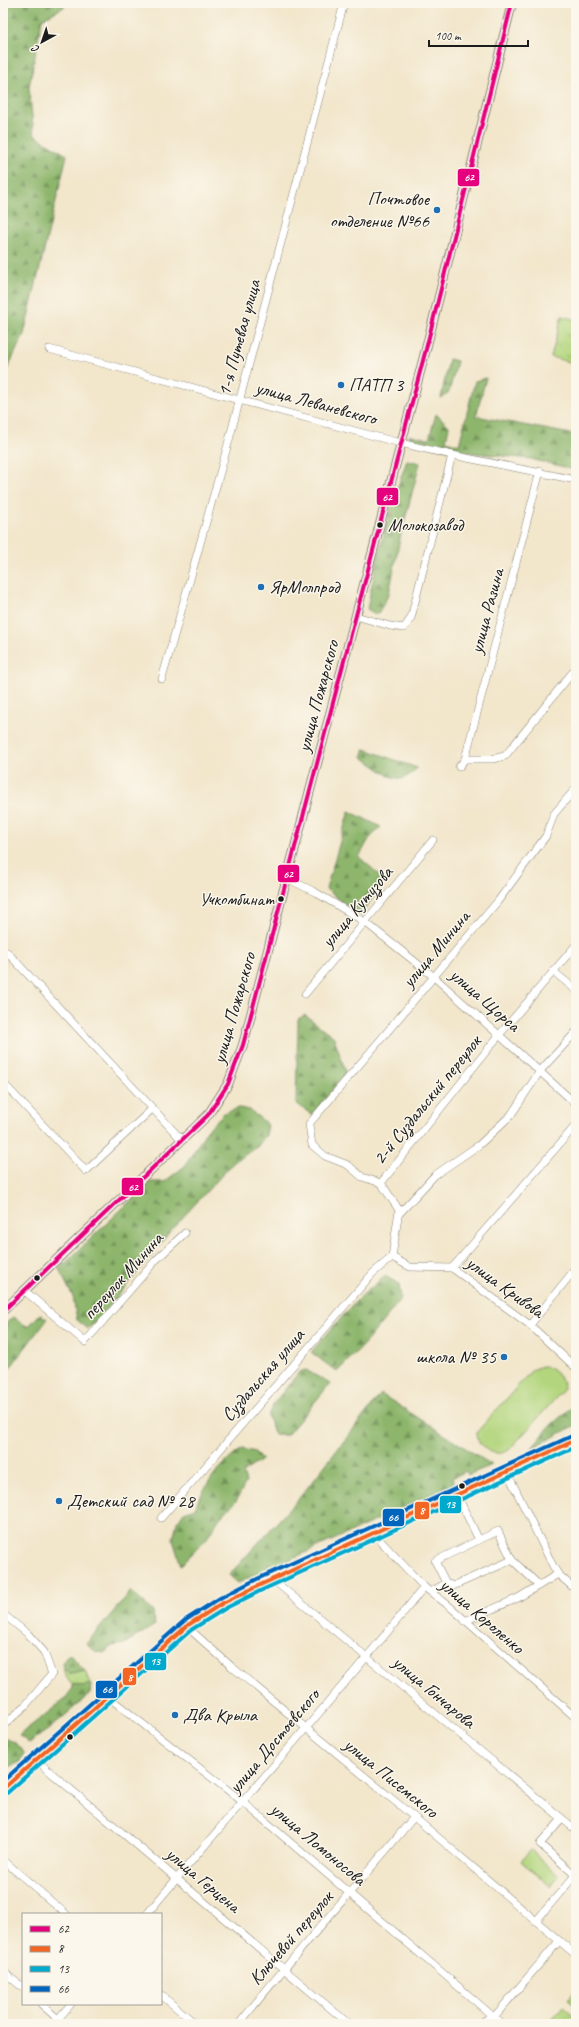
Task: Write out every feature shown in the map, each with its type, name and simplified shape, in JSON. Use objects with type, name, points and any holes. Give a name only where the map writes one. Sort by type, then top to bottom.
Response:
[{"type":"main road","points":[[3,1789],[186,1626],[236,1596],[576,1440]]},
{"type":"street","name":"1-я Путевая улица","points":[[162,679],[240,399],[344,3]]},
{"type":"street","name":"улица Пожарского","points":[[3,1311],[208,1115],[228,1084],[243,1045],[356,616],[400,443],[426,349],[512,3]]},
{"type":"street","name":"улица Леваневского","points":[[49,349],[400,443],[452,455],[540,471],[576,480]]},
{"type":"street","points":[[356,616],[390,626],[404,628],[411,618],[452,455]]},
{"type":"street","name":"улица Разина","points":[[465,759],[540,471]]},
{"type":"street","points":[[459,767],[465,759],[492,759],[505,756],[576,668]]},
{"type":"street","name":"улица Минина","points":[[381,1183],[362,1177],[348,1165],[325,1156],[312,1145],[309,1124],[502,895],[546,836],[554,814],[576,788]]},
{"type":"street","name":"улица Кутузова","points":[[305,994],[433,840]]},
{"type":"street","name":"улица Щорса","points":[[286,878],[315,892],[365,922],[433,976],[500,1034],[576,1104]]},
{"type":"street","name":"2-й Суздальский переулок","points":[[381,1183],[500,1034],[576,945]]},
{"type":"street","points":[[6,952],[182,1140]]},
{"type":"street","points":[[553,971],[576,990]]},
{"type":"street","points":[[399,1214],[435,1175],[479,1145],[511,1115],[540,1071],[576,1032]]},
{"type":"street","points":[[3,1089],[6,1086],[86,1171],[152,1109]]},
{"type":"street","points":[[452,1268],[576,1125]]},
{"type":"street","points":[[381,1183],[400,1210],[392,1257]]},
{"type":"street","name":"переулок Минина","points":[[25,1291],[85,1342],[156,1260],[185,1233]]},
{"type":"street","name":"улица Кривова","points":[[392,1257],[410,1267],[452,1268],[530,1325],[554,1345],[576,1368]]},
{"type":"street","name":"Суздальская улица","points":[[161,1518],[373,1273],[392,1257]]},
{"type":"street","points":[[530,1325],[576,1268]]},
{"type":"street","points":[[507,1472],[558,1574],[575,1588]]},
{"type":"street","points":[[457,1495],[479,1540]]},
{"type":"street","points":[[512,1560],[453,1586],[446,1583],[435,1561],[498,1531],[512,1560],[539,1584]]},
{"type":"street","name":"улица Короленко","points":[[373,1534],[424,1587],[432,1592],[576,1718]]},
{"type":"street","points":[[465,1621],[518,1598],[539,1584],[558,1574]]},
{"type":"street","name":"улица Гончарова","points":[[272,1579],[576,1830]]},
{"type":"street","points":[[432,1592],[446,1583]]},
{"type":"street","name":"улица Достоевского","points":[[148,1913],[304,1728],[367,1658],[424,1587]]},
{"type":"street","points":[[3,1614],[28,1634],[44,1652],[52,1674],[25,1706],[3,1726]]},
{"type":"street","name":"улица Писемского","points":[[186,1626],[304,1728],[414,1817],[576,1955]]},
{"type":"street","name":"улица Ломоносова","points":[[107,1696],[243,1802],[502,2024]]},
{"type":"street","name":"улица Герцена","points":[[36,1760],[349,2024]]},
{"type":"street","name":"Ключевой переулок","points":[[238,2024],[283,1968],[351,1893],[414,1817]]},
{"type":"street","points":[[536,1921],[576,1874],[540,1844],[562,1819]]},
{"type":"street","points":[[3,1860],[65,1913]]},
{"type":"street","points":[[482,2024],[485,2020],[494,2017],[559,1941]]},
{"type":"street","points":[[3,1971],[22,1987]]},
{"type":"street","points":[[162,1996],[196,2024]]},
{"type":"street","points":[[42,2005],[57,2022],[70,2005]]},
{"type":"green space","points":[[3,3],[64,3],[64,7],[42,19],[29,87],[34,135],[67,155],[24,334],[3,378]]},
{"type":"green space","points":[[562,316],[576,320],[576,364],[551,357]]},
{"type":"green space","points":[[449,359],[457,361],[449,392],[441,398]]},
{"type":"green space","points":[[486,378],[476,416],[576,435],[576,470],[531,459],[454,451],[413,442],[409,438],[409,435],[429,439],[436,414],[449,426],[446,441],[459,445],[475,381]]},
{"type":"green space","points":[[407,460],[420,463],[400,538],[389,594],[377,615],[367,609],[384,534]]},
{"type":"green space","points":[[365,749],[417,768],[411,774],[402,779],[389,776],[362,757]]},
{"type":"green space","points":[[349,811],[381,827],[369,839],[359,857],[383,878],[382,884],[360,916],[326,889]]},
{"type":"green space","points":[[305,1015],[334,1037],[346,1073],[312,1115],[296,1103],[298,1019]]},
{"type":"green space","points":[[239,1108],[250,1110],[268,1125],[266,1135],[258,1146],[234,1162],[172,1229],[98,1321],[87,1329],[77,1320],[73,1297],[59,1269],[150,1182],[164,1182],[185,1166],[207,1130],[224,1113]]},
{"type":"green space","points":[[385,1276],[399,1284],[401,1299],[367,1341],[337,1372],[311,1352],[359,1298]]},
{"type":"green space","points":[[40,1314],[47,1319],[3,1377],[3,1326],[13,1317],[28,1327]]},
{"type":"green space","points":[[542,1366],[550,1368],[560,1377],[564,1389],[509,1450],[498,1453],[483,1447],[478,1438],[477,1432],[532,1370]]},
{"type":"green space","points":[[306,1370],[330,1384],[287,1435],[276,1435],[271,1427],[268,1416],[274,1403],[299,1372]]},
{"type":"green space","points":[[381,1394],[492,1465],[468,1475],[466,1471],[452,1478],[454,1484],[238,1583],[229,1575],[300,1497]]},
{"type":"green space","points":[[576,1404],[576,1425],[532,1448],[551,1425]]},
{"type":"green space","points":[[242,1449],[255,1452],[262,1459],[243,1473],[246,1482],[236,1501],[219,1519],[207,1538],[181,1565],[173,1540],[177,1522],[184,1512],[195,1508],[203,1491],[214,1475]]},
{"type":"green space","points":[[131,1591],[153,1612],[155,1625],[124,1644],[112,1646],[104,1653],[95,1651],[86,1644]]},
{"type":"green space","points":[[69,1654],[85,1671],[71,1674],[63,1668],[62,1663]]},
{"type":"green space","points":[[63,1668],[71,1674],[85,1671],[91,1684],[84,1686],[72,1684],[65,1675]]},
{"type":"green space","points":[[72,1684],[84,1686],[91,1684],[90,1694],[49,1729],[29,1743],[19,1735],[64,1700],[73,1688]]},
{"type":"green space","points":[[3,1738],[15,1743],[24,1753],[20,1762],[9,1767],[3,1776]]},
{"type":"green space","points":[[531,1850],[559,1876],[550,1886],[521,1861]]},
{"type":"green space","points":[[576,1990],[576,2005],[568,1999]]},
{"type":"green space","points":[[563,2006],[576,2017],[576,2024],[548,2024]]},
{"type":"transit line","name":"62","points":[[3,1311],[208,1115],[228,1084],[243,1045],[426,349],[512,3]]},
{"type":"transit line","name":"66","points":[[3,1781],[184,1621],[220,1598],[257,1579],[574,1435]]},
{"type":"transit line","name":"8","points":[[3,1789],[188,1625],[223,1603],[576,1440]]},
{"type":"transit line","name":"13","points":[[7,1793],[191,1630],[226,1608],[262,1590],[576,1447]]},
{"type":"place","name":"Почтовое отделение №66","points":[[437,210]]},
{"type":"place","name":"ПАТП 3","points":[[341,385]]},
{"type":"place","name":"Молокозавод","points":[[380,525]]},
{"type":"place","name":"ЯрМолпрод","points":[[261,587]]},
{"type":"place","name":"Учкомбинат","points":[[281,899]]},
{"type":"place","name":"школа № 35","points":[[504,1357]]},
{"type":"place","name":"Детский сад № 28","points":[[59,1501]]},
{"type":"place","name":"Два Крыла","points":[[175,1715]]}]
